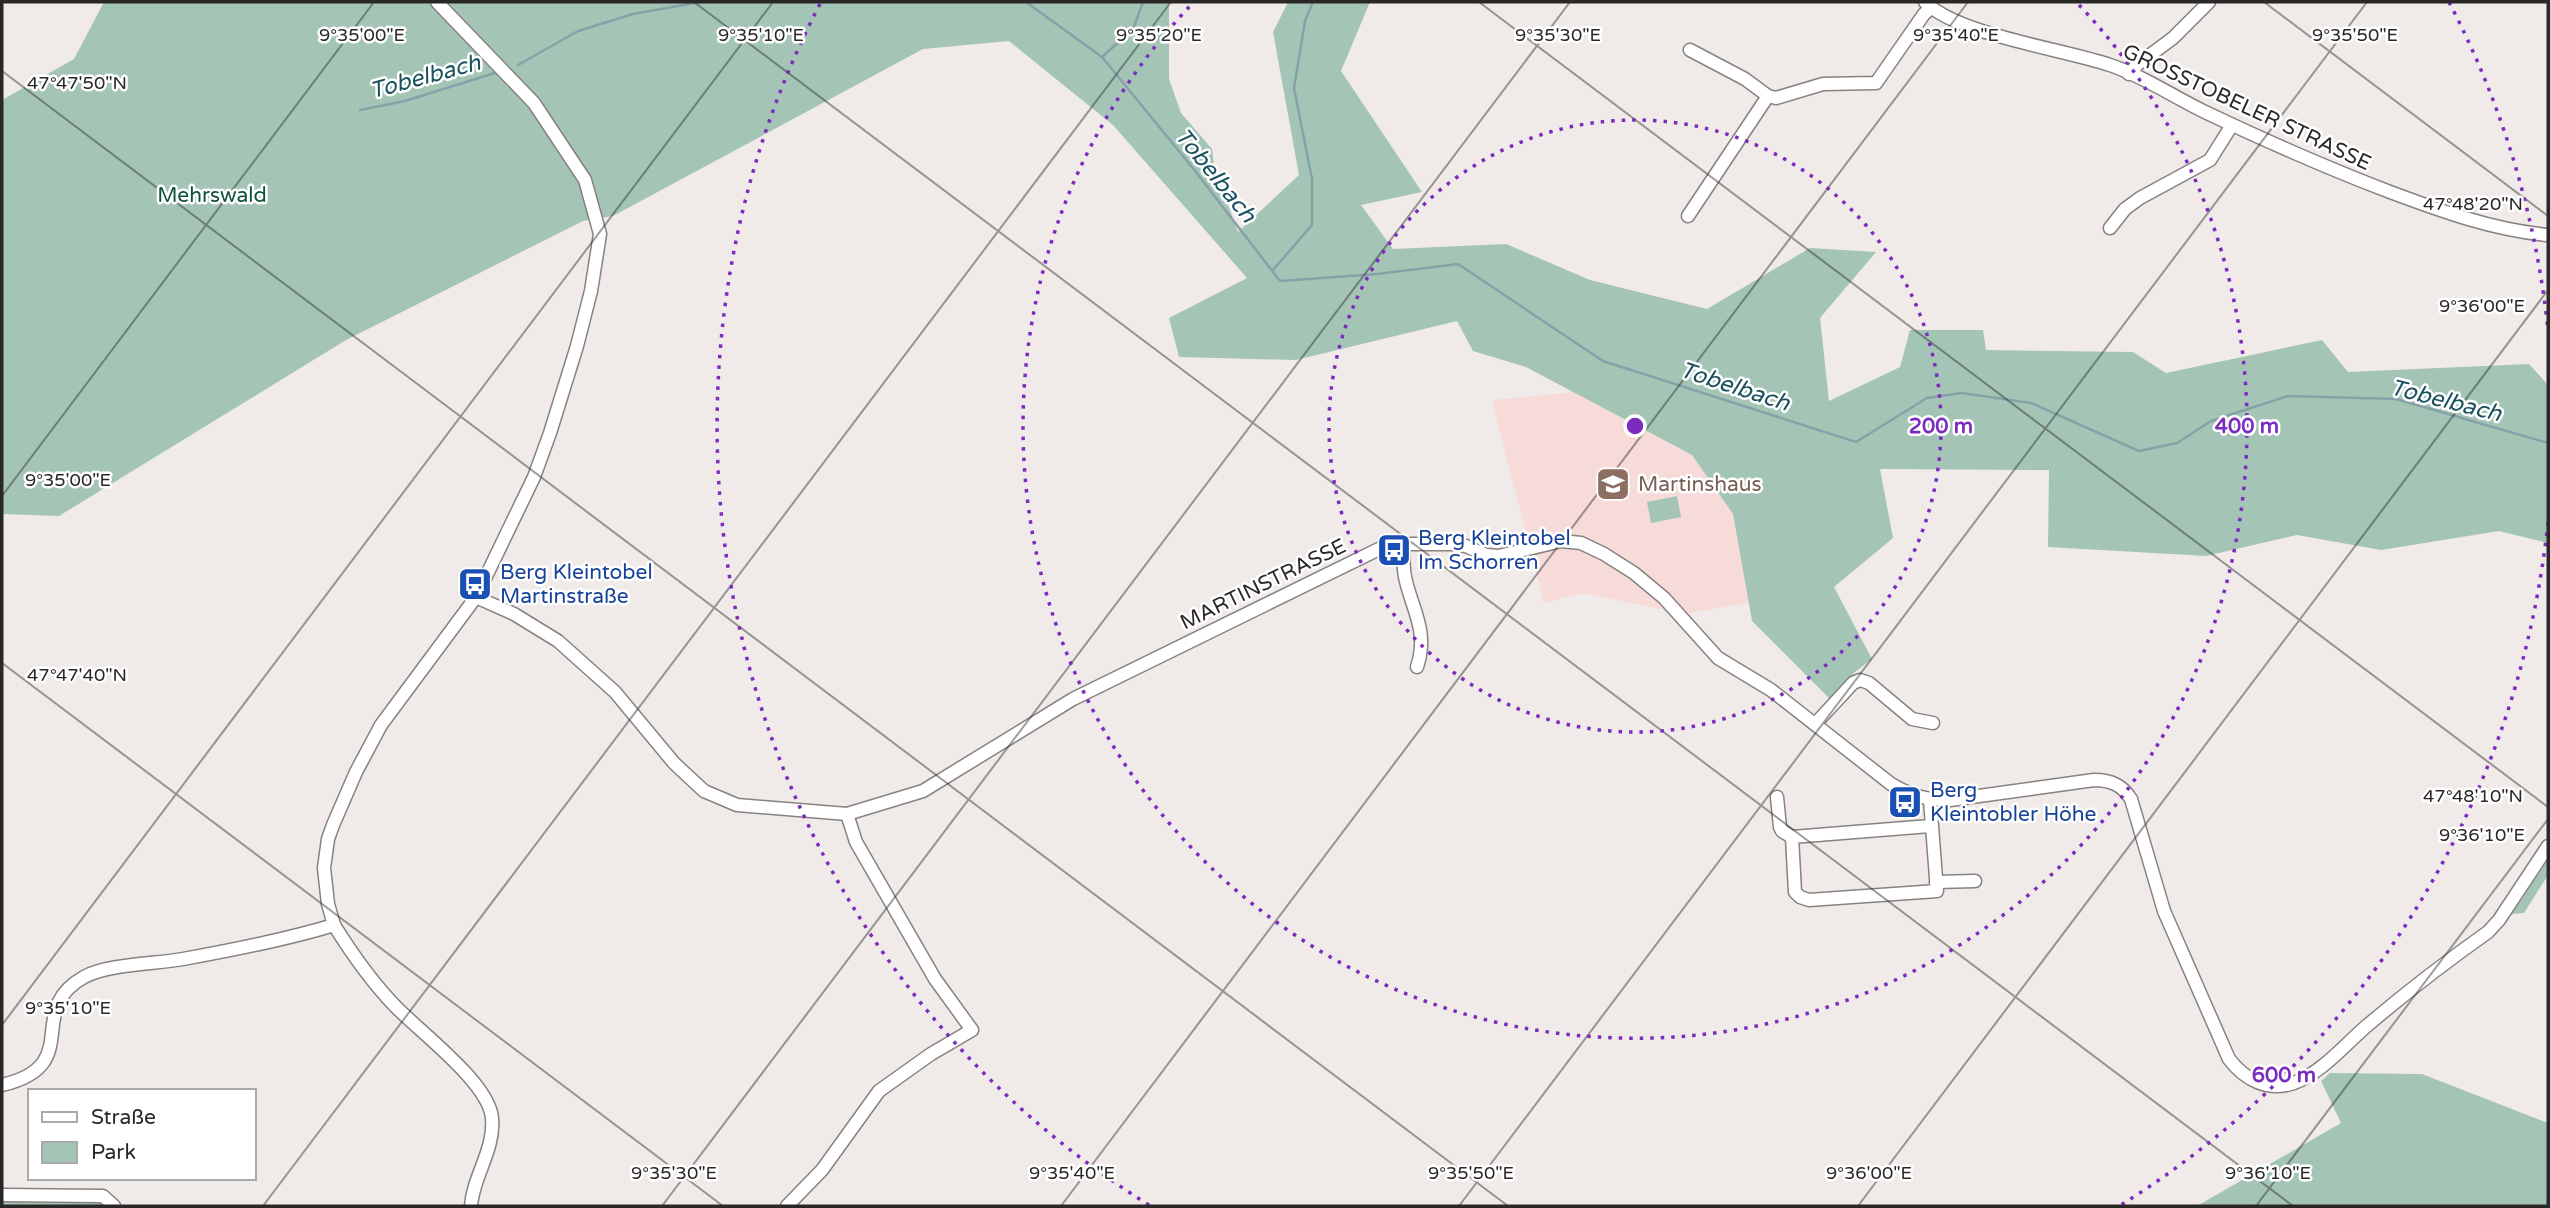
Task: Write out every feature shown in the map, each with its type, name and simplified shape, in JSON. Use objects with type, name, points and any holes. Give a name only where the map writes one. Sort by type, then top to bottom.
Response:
[{"type":"street","points":[[437,2],[534,103],[585,180],[600,234],[585,313],[550,433],[534,477],[476,597],[381,725],[343,800],[328,839],[324,869],[328,904],[334,925],[366,974],[485,1096],[492,1117],[492,1139],[471,1206]]},
{"type":"street","points":[[2129,74],[2173,38],[2209,2]]},
{"type":"street","points":[[1690,50],[1745,79],[1768,96],[1776,98],[1823,84],[1876,83],[1928,5]]},
{"type":"street","name":"GROSSTOBELER STRASSE","points":[[1928,5],[1968,25],[2112,65],[2232,125],[2340,173],[2469,220],[2548,235]]},
{"type":"street","points":[[1688,216],[1768,96]]},
{"type":"street","points":[[2110,228],[2125,209],[2140,198],[2210,160],[2232,125]]},
{"type":"street","name":"MARTINSTRASSE","points":[[476,597],[514,614],[558,641],[615,692],[674,764],[704,791],[737,805],[847,814],[923,791],[1073,699],[1391,544],[1459,544],[1486,555],[1499,556],[1562,541],[1581,543],[1634,573],[1664,598],[1718,658],[1771,690],[1891,784],[1908,794],[1930,800],[1950,800],[2094,780],[2105,780],[2121,787],[2131,799],[2164,911],[2229,1059],[2238,1070],[2261,1085],[2281,1086],[2312,1074],[2401,996],[2488,932],[2500,920],[2548,846]]},
{"type":"street","points":[[1403,544],[1405,577],[1419,617],[1422,644],[1417,667]]},
{"type":"street","points":[[1816,723],[1853,683],[1860,680],[1869,683],[1912,719],[1933,723]]},
{"type":"street","points":[[1777,797],[1780,827],[1792,837],[1930,826]]},
{"type":"street","points":[[1792,837],[1795,892],[1800,897],[1809,900],[1937,891],[1930,800]]},
{"type":"street","points":[[787,1206],[822,1170],[879,1091],[913,1066],[972,1030],[929,967],[856,842],[847,814]]},
{"type":"street","points":[[1936,882],[1975,881]]},
{"type":"street","points":[[2,1085],[25,1079],[43,1065],[51,1046],[55,1007],[67,990],[86,975],[183,959],[334,925]]},
{"type":"street","points":[[2,1195],[103,1196],[114,1206]]},
{"type":"shaded area","name":"Martinshaus","points":[[1574,392],[1692,455],[1733,514],[1749,603],[1683,614],[1584,593],[1544,603],[1492,400]]},
{"type":"green space","name":"Mehrswald","points":[[104,2],[1169,2],[1169,79],[1181,113],[1212,149],[1214,166],[1238,232],[1299,175],[1273,32],[1288,2],[1370,2],[1341,71],[1422,192],[1361,205],[1393,249],[1506,244],[1590,280],[1707,309],[1810,248],[1876,252],[1820,318],[1829,401],[1900,367],[1910,330],[1983,330],[1986,350],[2133,352],[2166,373],[2322,340],[2348,372],[2529,364],[2548,385],[2548,543],[2499,531],[2381,550],[2297,535],[2206,556],[2048,547],[2049,470],[1880,469],[1893,538],[1834,587],[1872,659],[1855,672],[1830,699],[1752,621],[1733,514],[1692,455],[1526,367],[1473,351],[1457,321],[1296,360],[1179,357],[1169,318],[1247,278],[1113,125],[1009,41],[923,49],[613,216],[583,221],[346,340],[59,516],[2,514],[2,100],[74,59]]},
{"type":"green space","points":[[1677,496],[1681,517],[1651,523],[1647,502]]},
{"type":"green space","points":[[2548,859],[2548,875],[2524,913],[2512,914]]},
{"type":"green space","points":[[2330,1073],[2422,1074],[2548,1123],[2548,1206],[2197,1206],[2341,1123],[2321,1081]]},
{"type":"green space","points":[[2,1195],[103,1196],[114,1206],[2,1206]]},
{"type":"waterway","name":"Tobelbach","points":[[518,65],[578,31],[633,14],[700,2]]},
{"type":"waterway","name":"Tobelbach","points":[[1026,2],[1102,57],[1280,281],[1377,274],[1458,264],[1603,361],[1856,442],[1927,398],[1962,393],[2031,403],[2139,451],[2177,443],[2211,421],[2288,396],[2396,399],[2548,443]]},
{"type":"waterway","points":[[1102,57],[1133,29],[1143,2]]},
{"type":"waterway","points":[[1273,270],[1312,225],[1312,179],[1294,88],[1305,21],[1313,2]]},
{"type":"waterway","name":"Tobelbach","points":[[360,110],[405,101],[498,72]]},
{"type":"place","name":"Martinshaus","points":[[1613,484]]},
{"type":"place","name":"Berg Kleintobel Im Schorren","points":[[1394,550]]},
{"type":"place","name":"Berg Kleintobel Martinstraße","points":[[475,584]]},
{"type":"place","name":"Berg Kleintobler Höhe","points":[[1905,802]]}]
